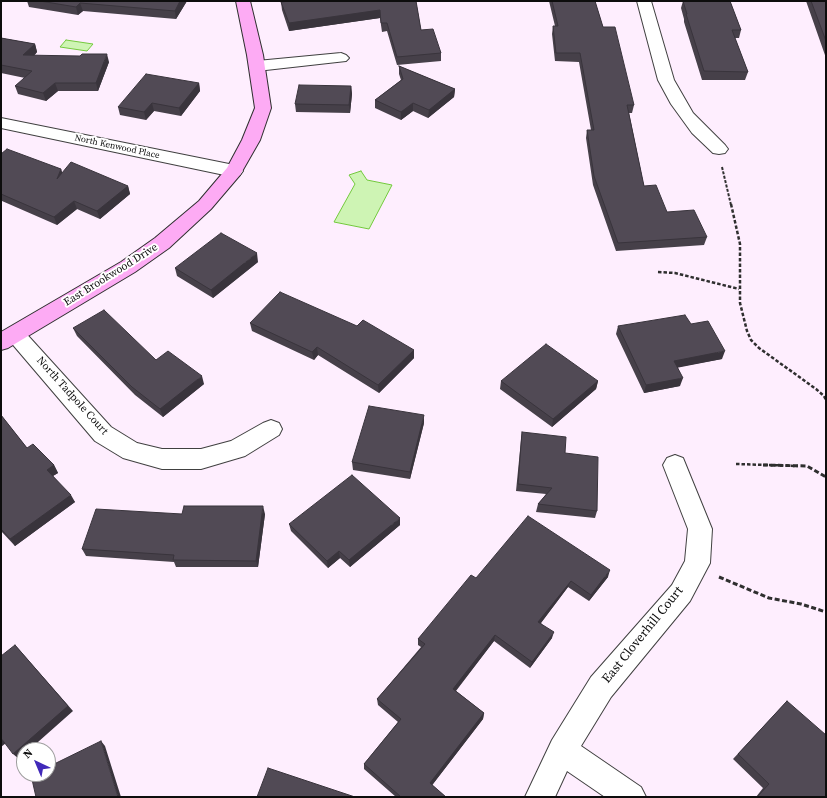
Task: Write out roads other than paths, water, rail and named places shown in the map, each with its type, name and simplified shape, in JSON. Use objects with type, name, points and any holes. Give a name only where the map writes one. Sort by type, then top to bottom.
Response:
[{"type":"street","name":"East Brookwood Drive","points":[[8,338],[128,267],[162,243],[205,205],[234,171],[251,140],[263,108],[257,66],[243,1]]},
{"type":"street","points":[[644,1],[666,80],[679,104],[688,116],[698,129],[719,149]]},
{"type":"street","points":[[257,66],[341,58]]},
{"type":"street","name":"North Kenwood Place","points":[[1,122],[234,171]]},
{"type":"street","name":"North Tadpole Court","points":[[8,338],[103,434],[132,451],[162,459],[201,459],[237,449],[271,429]]},
{"type":"street","name":"East Cloverhill Court","points":[[540,797],[562,750],[601,687],[681,593],[697,563],[700,529],[675,465]]},
{"type":"street","points":[[562,750],[631,797]]}]
